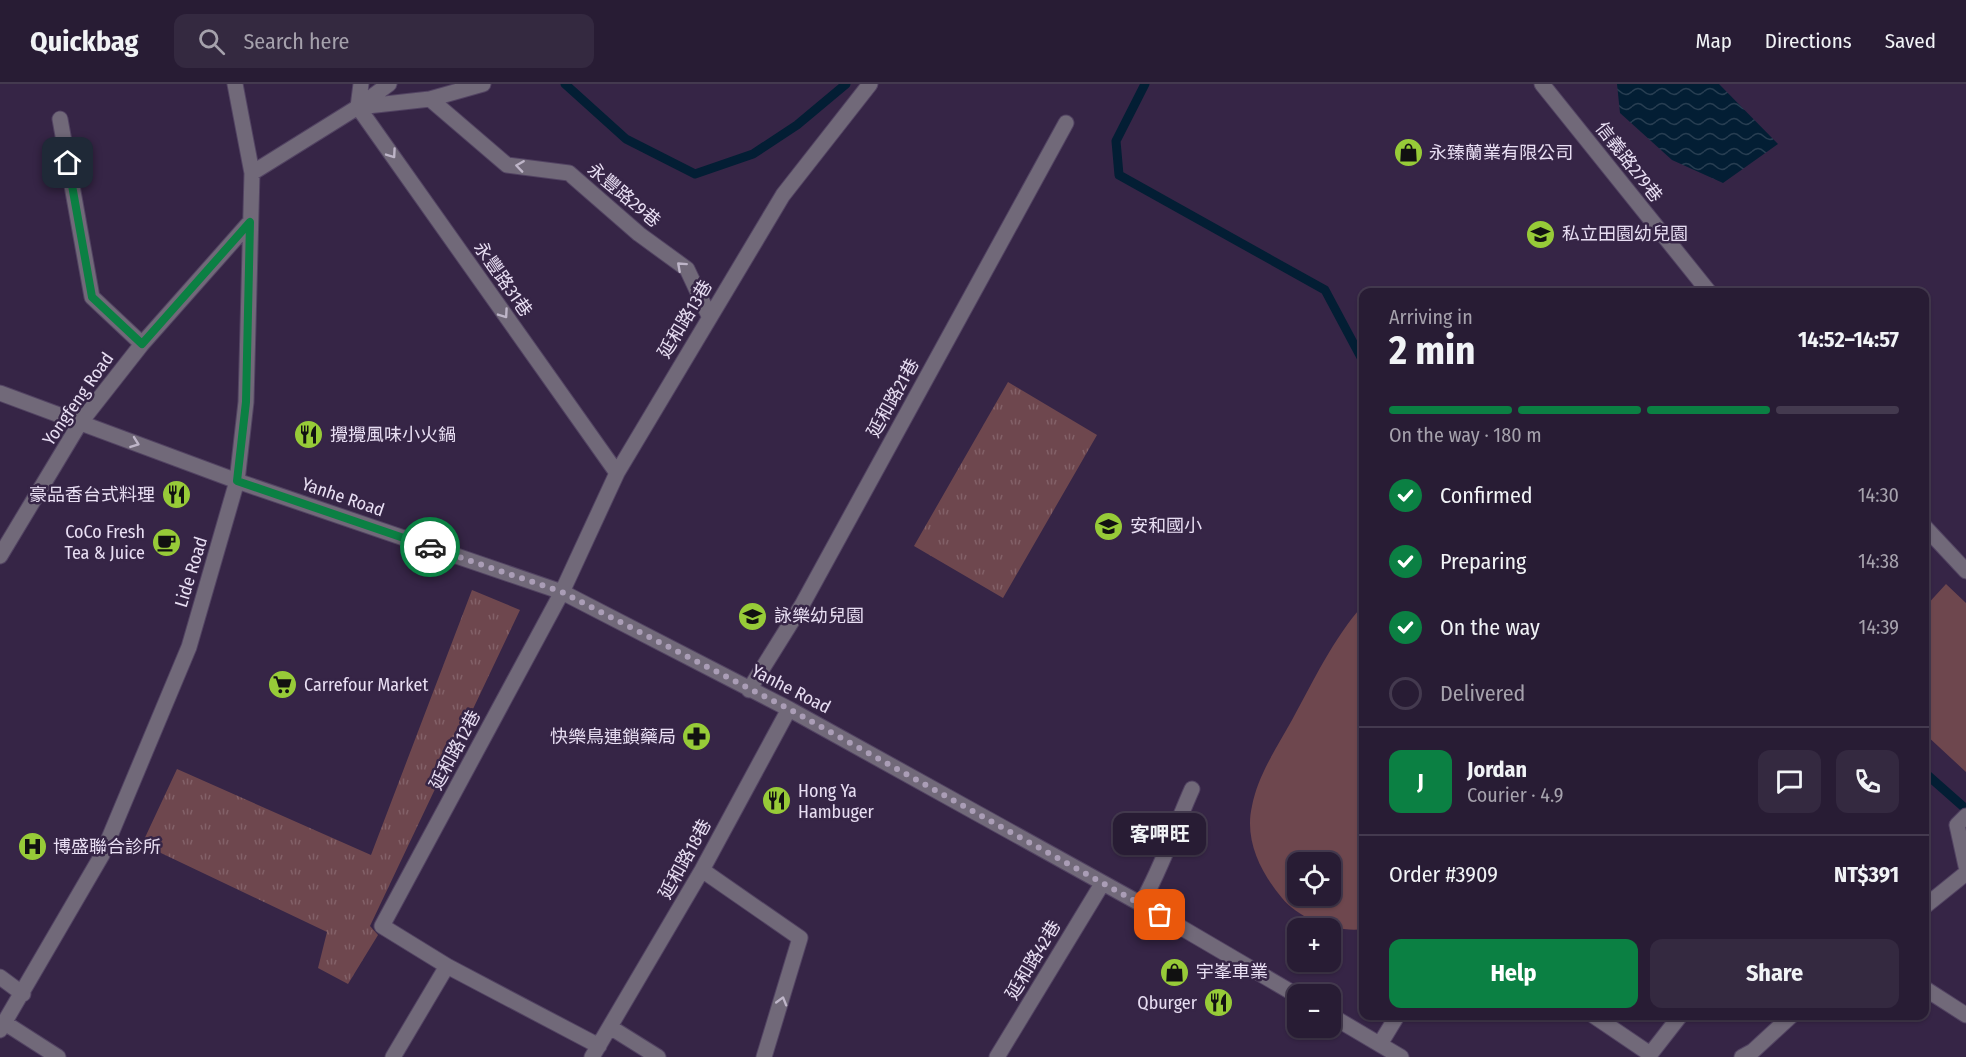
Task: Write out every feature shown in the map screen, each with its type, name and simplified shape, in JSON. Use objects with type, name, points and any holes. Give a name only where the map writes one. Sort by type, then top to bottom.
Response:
[{"type":"street","name":"Lide Road","points":[[3,1026],[102,855],[189,647],[237,481],[246,402],[252,173],[236,84]]},
{"type":"street","points":[[358,107],[362,84]]},
{"type":"street","points":[[252,173],[358,107],[389,84]]},
{"type":"street","points":[[358,107],[430,99],[483,84]]},
{"type":"street","name":"延和路13巷","points":[[562,592],[617,473],[709,316],[783,195],[870,84]]},
{"type":"street","name":"信義路279巷","points":[[1542,84],[1705,288]]},
{"type":"street","name":"永豐路29巷","points":[[430,99],[507,165],[569,173],[639,234],[687,269],[709,316]]},
{"type":"street","name":"永豐路31巷","points":[[358,107],[617,473]]},
{"type":"street","points":[[60,119],[92,297],[142,344]]},
{"type":"street","name":"延和路21巷","points":[[749,690],[802,605],[1066,123]]},
{"type":"street","name":"Yongfeng Road","points":[[0,556],[80,423],[142,344],[250,222]]},
{"type":"street","name":"Yanhe Road","points":[[0,393],[237,481],[562,592],[789,709],[1141,904],[1287,990]]},
{"type":"street","points":[[1929,531],[1966,571]]},
{"type":"street","name":"延和路12巷","points":[[447,966],[382,926],[562,592]]},
{"type":"street","name":"延和路18巷","points":[[596,1052],[702,870],[789,709]]},
{"type":"street","points":[[1141,904],[1155,880],[1164,853],[1192,789]]},
{"type":"street","points":[[1966,816],[1957,825],[1966,866]]},
{"type":"street","points":[[702,870],[800,938],[764,1057]]},
{"type":"street","points":[[1929,903],[1966,873]]},
{"type":"street","name":"延和路42巷","points":[[997,1057],[1102,884]]},
{"type":"street","points":[[393,1057],[447,966],[596,1052]]},
{"type":"street","points":[[0,977],[23,994]]},
{"type":"street","points":[[1929,991],[1966,1015]]},
{"type":"street","points":[[1380,1044],[1395,1020]]},
{"type":"street","points":[[1600,1020],[1649,1056],[1677,1020]]},
{"type":"street","points":[[1752,1055],[1786,1020]]},
{"type":"street","points":[[1341,1021],[1401,1057]]},
{"type":"street","points":[[3,1026],[58,1057]]},
{"type":"street","points":[[610,1027],[658,1057]]},
{"type":"green space","points":[[1008,382],[1097,435],[1003,598],[914,546]]},
{"type":"green space","points":[[1946,584],[1966,603],[1966,772],[1929,738],[1929,603]]},
{"type":"green space","points":[[472,590],[520,610],[370,926],[378,935],[348,984],[318,968],[327,932],[142,844],[177,769],[371,855]]},
{"type":"green space","points":[[1359,610],[1359,929],[1341,929],[1341,918],[1308,918],[1289,906],[1341,906],[1341,852],[1287,852],[1287,904],[1261,867],[1250,831],[1252,806],[1259,783],[1325,660]]},
{"type":"water","points":[[1617,84],[1719,84],[1778,144],[1723,183],[1672,160],[1620,113]]},
{"type":"waterway","points":[[565,84],[626,139],[695,174],[753,154],[797,125],[846,84]]},
{"type":"waterway","points":[[1145,84],[1116,141],[1119,175],[1325,290],[1359,354]]},
{"type":"waterway","points":[[1929,776],[1966,809]]},
{"type":"way so far","points":[[430,547],[562,592],[789,709],[1160,915]]},
{"type":"place","name":"永臻蘭業有限公司","points":[[1408,153]]},
{"type":"place","name":"私立田園幼兒園","points":[[1541,234]]},
{"type":"place","name":"攪攪風味小火鍋","points":[[309,435]]},
{"type":"place","name":"豪品香台式料理","points":[[176,495]]},
{"type":"place","name":"安和國小","points":[[1109,526]]},
{"type":"place","name":"CoCo Fresh Tea & Juice","points":[[166,542]]},
{"type":"place","name":"詠樂幼兒園","points":[[753,616]]},
{"type":"place","name":"Carrefour Market","points":[[283,685]]},
{"type":"place","name":"快樂鳥連鎖藥局","points":[[697,737]]},
{"type":"place","name":"Hong Ya Hambuger","points":[[777,801]]},
{"type":"place","name":"博盛聯合診所","points":[[32,847]]},
{"type":"place","name":"客呷旺","points":[[1160,915]]},
{"type":"place","name":"宇峯車業","points":[[1175,972]]},
{"type":"place","name":"Qburger","points":[[1218,1003]]},
{"type":"route","points":[[68,163],[92,297],[142,344],[250,222],[246,402],[237,481],[430,547]]}]
